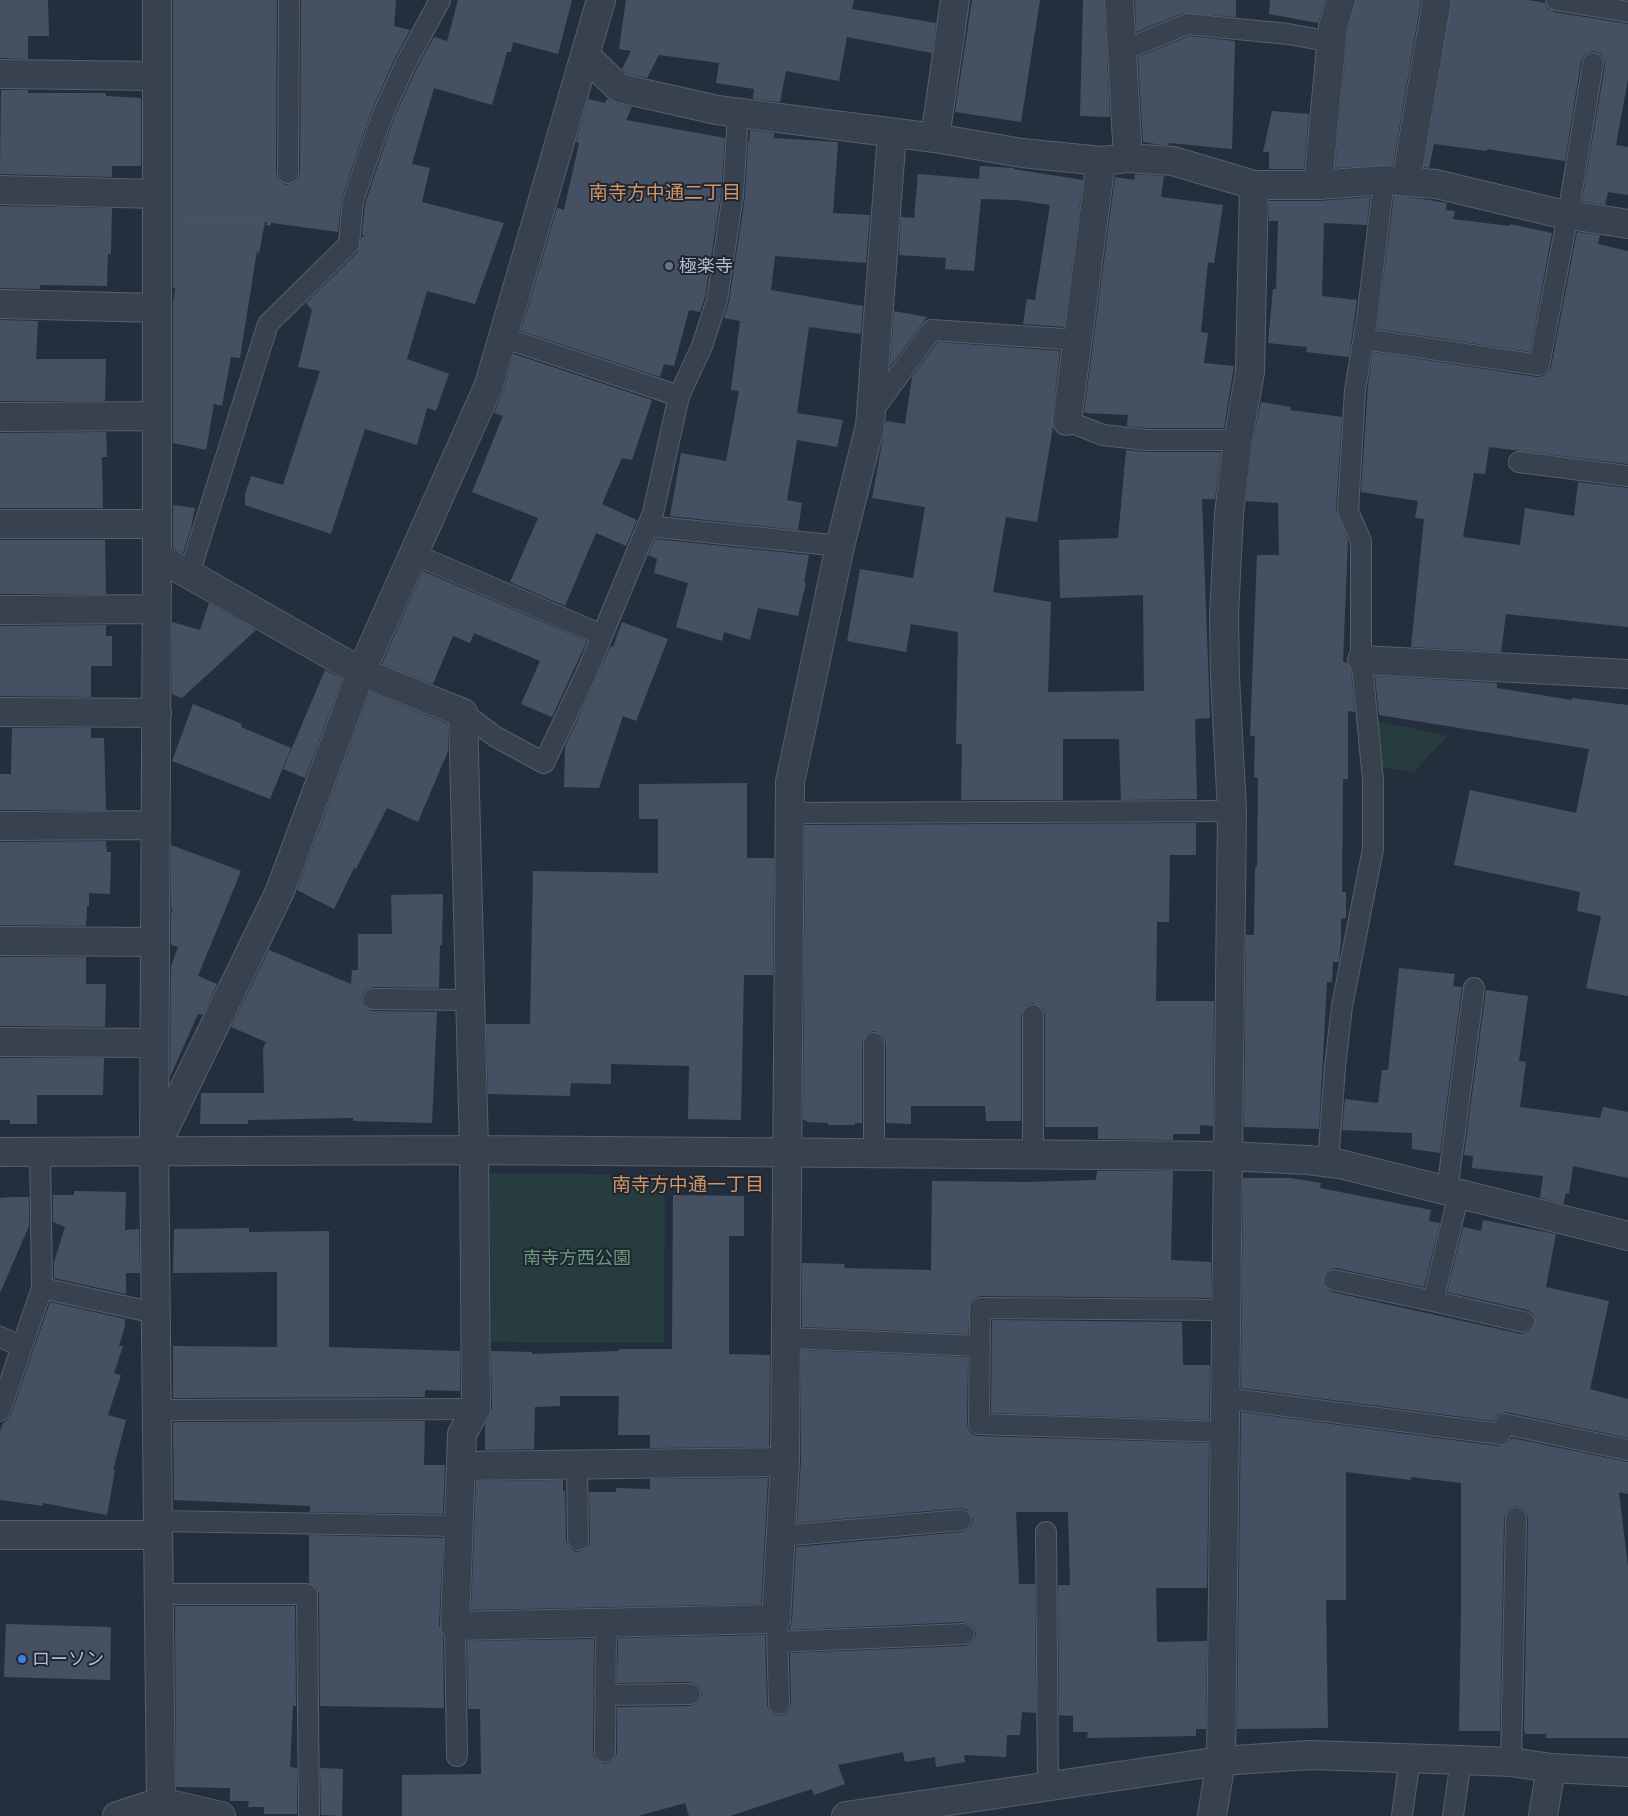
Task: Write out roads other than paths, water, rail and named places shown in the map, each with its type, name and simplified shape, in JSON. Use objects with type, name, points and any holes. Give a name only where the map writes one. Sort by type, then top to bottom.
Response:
[{"type":"street","points":[[157,0],[157,713],[154,1150],[161,1802]]},
{"type":"street","points":[[154,1150],[280,891],[362,672],[489,385],[601,0]]},
{"type":"street","points":[[935,138],[955,0]]},
{"type":"street","points":[[1119,0],[1128,158]]},
{"type":"street","points":[[1318,185],[1333,27],[1341,0]]},
{"type":"street","points":[[1395,181],[1437,0]]},
{"type":"street","points":[[585,55],[620,88],[738,113],[935,138],[1022,153],[1101,161],[1128,158],[1173,161],[1254,185],[1318,185],[1395,181],[1436,184],[1568,215],[1628,224]]},
{"type":"street","points":[[0,74],[157,76]]},
{"type":"street","points":[[157,556],[362,672],[463,713],[474,1150],[476,1409],[462,1434],[455,1626],[606,1622],[777,1631],[785,1462],[787,1338],[790,782],[840,546],[870,426],[892,133]]},
{"type":"street","points":[[1067,421],[1101,161]]},
{"type":"street","points":[[1212,1816],[1221,1761],[1232,811],[1225,678],[1224,615],[1229,514],[1238,440],[1250,372],[1254,185]]},
{"type":"street","points":[[0,190],[157,205]]},
{"type":"street","points":[[0,304],[157,308]]},
{"type":"street","points":[[0,417],[157,416]]},
{"type":"street","points":[[0,524],[157,524]]},
{"type":"street","points":[[0,610],[157,609]]},
{"type":"street","points":[[1362,660],[1628,674]]},
{"type":"street","points":[[0,712],[157,713]]},
{"type":"street","points":[[0,826],[156,825]]},
{"type":"street","points":[[0,941],[155,942]]},
{"type":"street","points":[[0,1042],[154,1043]]},
{"type":"street","points":[[0,1152],[154,1150],[788,1151],[1228,1156],[1308,1160],[1340,1164],[1628,1236]]},
{"type":"street","points":[[461,1466],[785,1462]]},
{"type":"street","points":[[0,1535],[158,1528]]},
{"type":"street","points":[[858,1815],[1221,1761],[1310,1755],[1511,1762],[1551,1768],[1628,1772]]},
{"type":"street","points":[[1543,1816],[1551,1768]]},
{"type":"street","points":[[117,1816],[161,1802],[221,1816]]},
{"type":"lane","points":[[288,0],[288,173]]},
{"type":"lane","points":[[189,574],[268,324],[349,244],[353,201],[382,116],[405,65],[440,0]]},
{"type":"lane","points":[[1556,0],[1628,12]]},
{"type":"lane","points":[[1122,51],[1187,24],[1288,34],[1332,42]]},
{"type":"lane","points":[[1364,339],[1539,365],[1568,215],[1592,63]]},
{"type":"lane","points":[[463,713],[496,737],[544,763],[586,672],[654,513],[679,396],[702,346],[717,300],[733,195],[738,113]]},
{"type":"lane","points":[[1328,1163],[1334,1067],[1342,1006],[1373,849],[1372,780],[1362,660],[1361,541],[1348,511],[1355,390],[1395,181]]},
{"type":"lane","points":[[871,413],[932,330],[1078,340]]},
{"type":"lane","points":[[502,337],[679,396]]},
{"type":"lane","points":[[1067,421],[1103,435],[1148,440],[1238,440]]},
{"type":"lane","points":[[1519,462],[1628,476]]},
{"type":"lane","points":[[648,526],[840,546]]},
{"type":"lane","points":[[414,554],[602,635]]},
{"type":"lane","points":[[790,813],[1232,811]]},
{"type":"lane","points":[[1433,1300],[1453,1192],[1474,988]]},
{"type":"lane","points":[[373,999],[470,1000]]},
{"type":"lane","points":[[1033,1015],[1033,1154]]},
{"type":"lane","points":[[874,1043],[874,1152]]},
{"type":"lane","points":[[0,1411],[42,1288],[40,1151]]},
{"type":"lane","points":[[1334,1280],[1433,1300],[1524,1322]]},
{"type":"lane","points":[[42,1288],[155,1313]]},
{"type":"lane","points":[[1225,1432],[979,1424],[980,1308],[1227,1310]]},
{"type":"lane","points":[[0,1337],[21,1346]]},
{"type":"lane","points":[[787,1338],[980,1346]]},
{"type":"lane","points":[[1225,1398],[1500,1434],[1505,1424],[1628,1450]]},
{"type":"lane","points":[[156,1410],[476,1409]]},
{"type":"lane","points":[[577,1464],[578,1540]]},
{"type":"lane","points":[[1511,1762],[1516,1518]]},
{"type":"lane","points":[[781,1536],[961,1520]]},
{"type":"lane","points":[[158,1528],[459,1526]]},
{"type":"lane","points":[[1046,1532],[1048,1787]]},
{"type":"lane","points":[[158,1594],[307,1594],[309,1816]]},
{"type":"lane","points":[[605,1752],[606,1622]]},
{"type":"lane","points":[[455,1626],[457,1756]]},
{"type":"lane","points":[[779,1704],[777,1631],[964,1634]]},
{"type":"lane","points":[[605,1695],[690,1694]]},
{"type":"lane","points":[[1402,1816],[1410,1757]]},
{"type":"lane","points":[[1453,1816],[1461,1760]]},
{"type":"place","name":"極楽寺","points":[[669,266]]},
{"type":"place","name":"ローソン","points":[[22,1659]]},
{"type":"district","name":"南寺方中通二丁目","points":[[665,193]]},
{"type":"district","name":"南寺方中通一丁目","points":[[688,1185]]},
{"type":"park label","name":"南寺方西公園","points":[[577,1258]]}]
